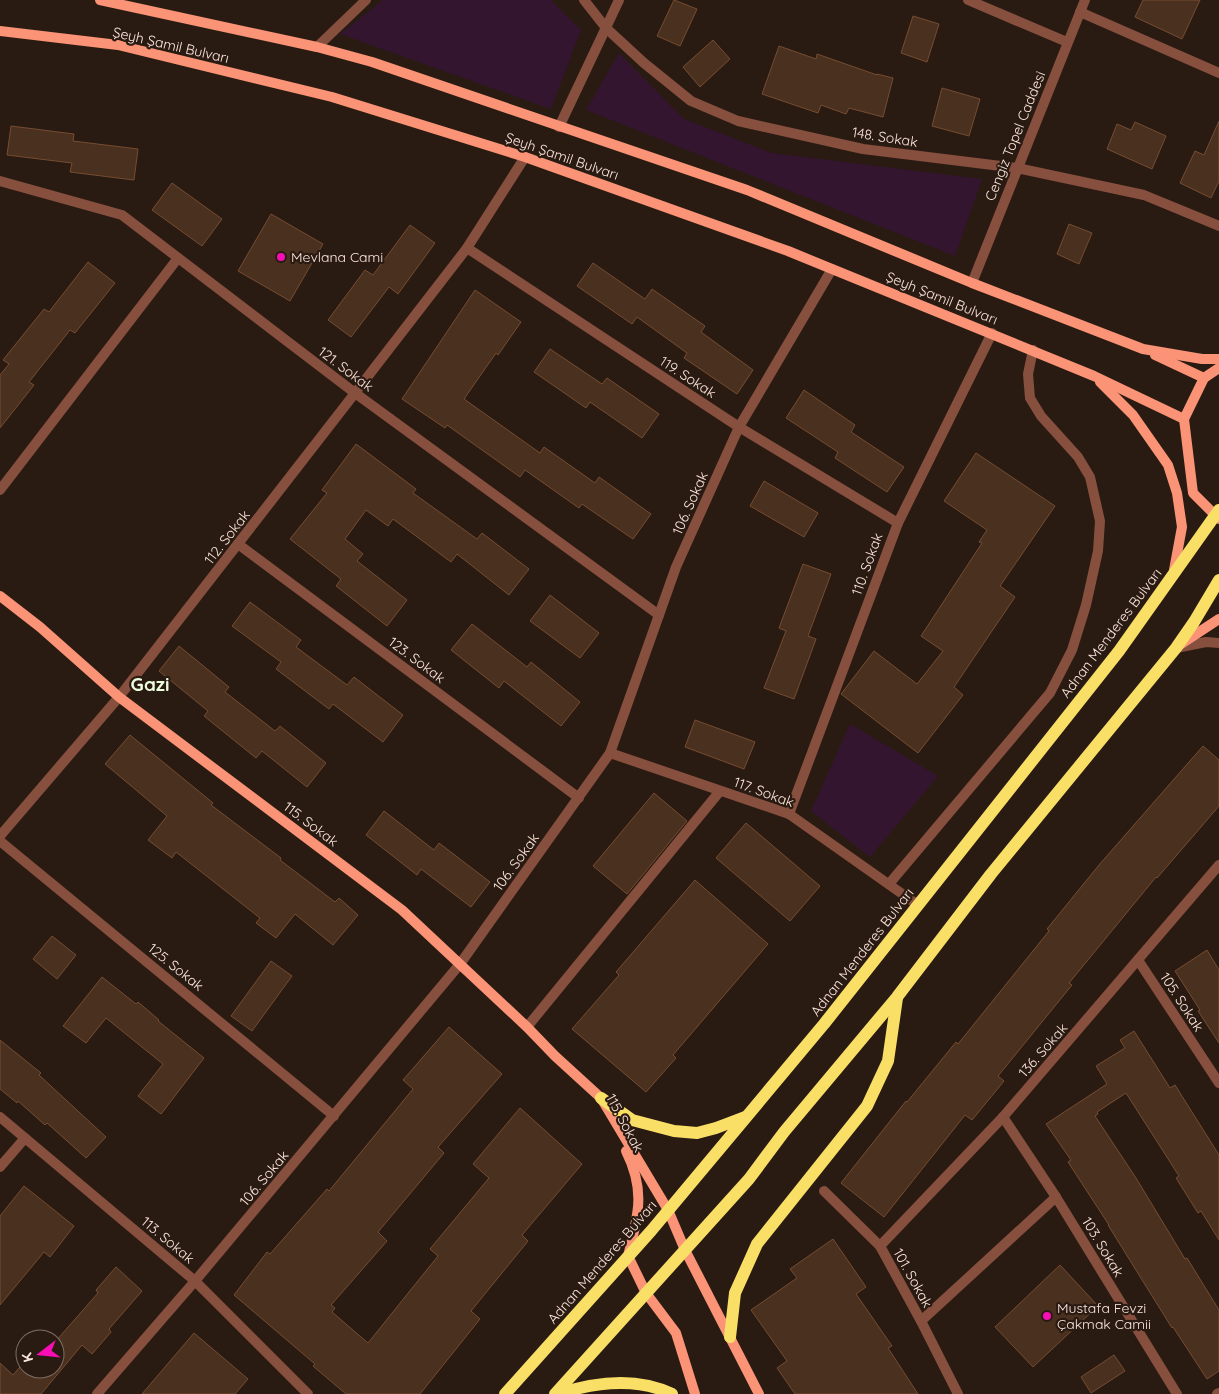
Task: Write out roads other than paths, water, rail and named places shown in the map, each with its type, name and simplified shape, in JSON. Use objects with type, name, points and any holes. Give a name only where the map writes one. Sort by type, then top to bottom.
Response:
[{"type":"main road","name":"Şeyh Şamil Bulvarı","points":[[100,0],[317,47],[372,62],[747,190],[972,284],[1143,349]]},
{"type":"main road","name":"Şeyh Şamil Bulvarı","points":[[0,31],[118,45],[332,97],[525,157],[779,248],[832,269],[1033,350],[1094,376],[1184,419]]},
{"type":"main road","points":[[1143,349],[1202,360],[1219,359]]},
{"type":"main road","points":[[1143,349],[1204,378]]},
{"type":"main road","points":[[1218,515],[1194,493],[1184,419],[1204,378],[1219,368]]},
{"type":"main road","points":[[1094,376],[1124,405],[1145,431],[1168,465],[1177,493],[1182,527],[1180,547],[1173,575]]},
{"type":"main road","name":"Adnan Menderes Bulvarı","points":[[505,1394],[668,1210],[824,1024],[1119,652],[1218,515]]},
{"type":"main road","points":[[557,1394],[749,1178],[784,1132],[897,997],[991,874],[1176,648],[1219,580]]},
{"type":"main road","name":"115. Sokak","points":[[0,596],[40,627],[119,697],[402,910],[528,1027],[555,1056],[596,1094],[629,1157],[638,1186],[639,1214],[628,1256]]},
{"type":"main road","points":[[1176,648],[1219,619]]},
{"type":"main road","points":[[730,1337],[735,1293],[757,1244],[867,1106],[888,1061],[897,997]]},
{"type":"main road","points":[[596,1094],[632,1120],[674,1132],[697,1133],[747,1116]]},
{"type":"main road","points":[[596,1094],[668,1210],[685,1250],[759,1394]]},
{"type":"main road","points":[[628,1256],[646,1293],[676,1333],[695,1394]]},
{"type":"main road","points":[[557,1394],[577,1388],[620,1383],[658,1387],[672,1394]]},
{"type":"street","points":[[317,47],[366,0]]},
{"type":"street","name":"148. Sokak","points":[[584,0],[606,28],[644,63],[691,100],[738,121],[863,149],[1017,168],[1144,195],[1219,226]]},
{"type":"street","points":[[559,127],[619,0]]},
{"type":"street","points":[[968,0],[1067,42]]},
{"type":"street","name":"Cengiz Topel Caddesi","points":[[972,284],[1085,0]]},
{"type":"street","points":[[1080,12],[1219,73]]},
{"type":"street","name":"112. Sokak","points":[[0,836],[119,697],[356,393],[467,248],[525,157]]},
{"type":"street","name":"121. Sokak","points":[[0,181],[122,215],[356,393],[659,615]]},
{"type":"street","name":"119. Sokak","points":[[467,248],[739,427],[898,523]]},
{"type":"street","points":[[0,490],[178,258]]},
{"type":"street","name":"106. Sokak","points":[[97,1394],[195,1281],[460,964],[610,754],[676,567],[739,427],[832,269]]},
{"type":"street","name":"110. Sokak","points":[[789,814],[898,523],[992,333]]},
{"type":"street","points":[[889,884],[1050,693],[1072,650],[1086,605],[1098,551],[1100,521],[1090,477],[1078,457],[1040,416],[1030,398],[1028,374],[1033,350]]},
{"type":"street","name":"123. Sokak","points":[[238,544],[579,798]]},
{"type":"street","points":[[1176,648],[1206,642],[1219,643]]},
{"type":"street","name":"117. Sokak","points":[[610,754],[789,814],[918,905]]},
{"type":"street","points":[[528,1027],[720,791]]},
{"type":"street","name":"125. Sokak","points":[[0,841],[334,1116]]},
{"type":"street","name":"136. Sokak","points":[[880,1246],[1003,1116],[1219,865]]},
{"type":"street","name":"105. Sokak","points":[[1138,960],[1219,1083]]},
{"type":"street","name":"103. Sokak","points":[[1003,1116],[1056,1197],[1177,1394]]},
{"type":"street","name":"113. Sokak","points":[[0,1117],[195,1281],[308,1394]]},
{"type":"street","points":[[0,1167],[25,1138]]},
{"type":"street","name":"101. Sokak","points":[[824,1191],[880,1246],[958,1394]]},
{"type":"street","points":[[921,1321],[1056,1197]]},
{"type":"place","name":"Mevlana Cami","points":[[281,257]]},
{"type":"place","name":"Mustafa Fevzi Çakmak Camii","points":[[1047,1316]]},
{"type":"district","name":"Gazi","points":[[150,684]]}]
